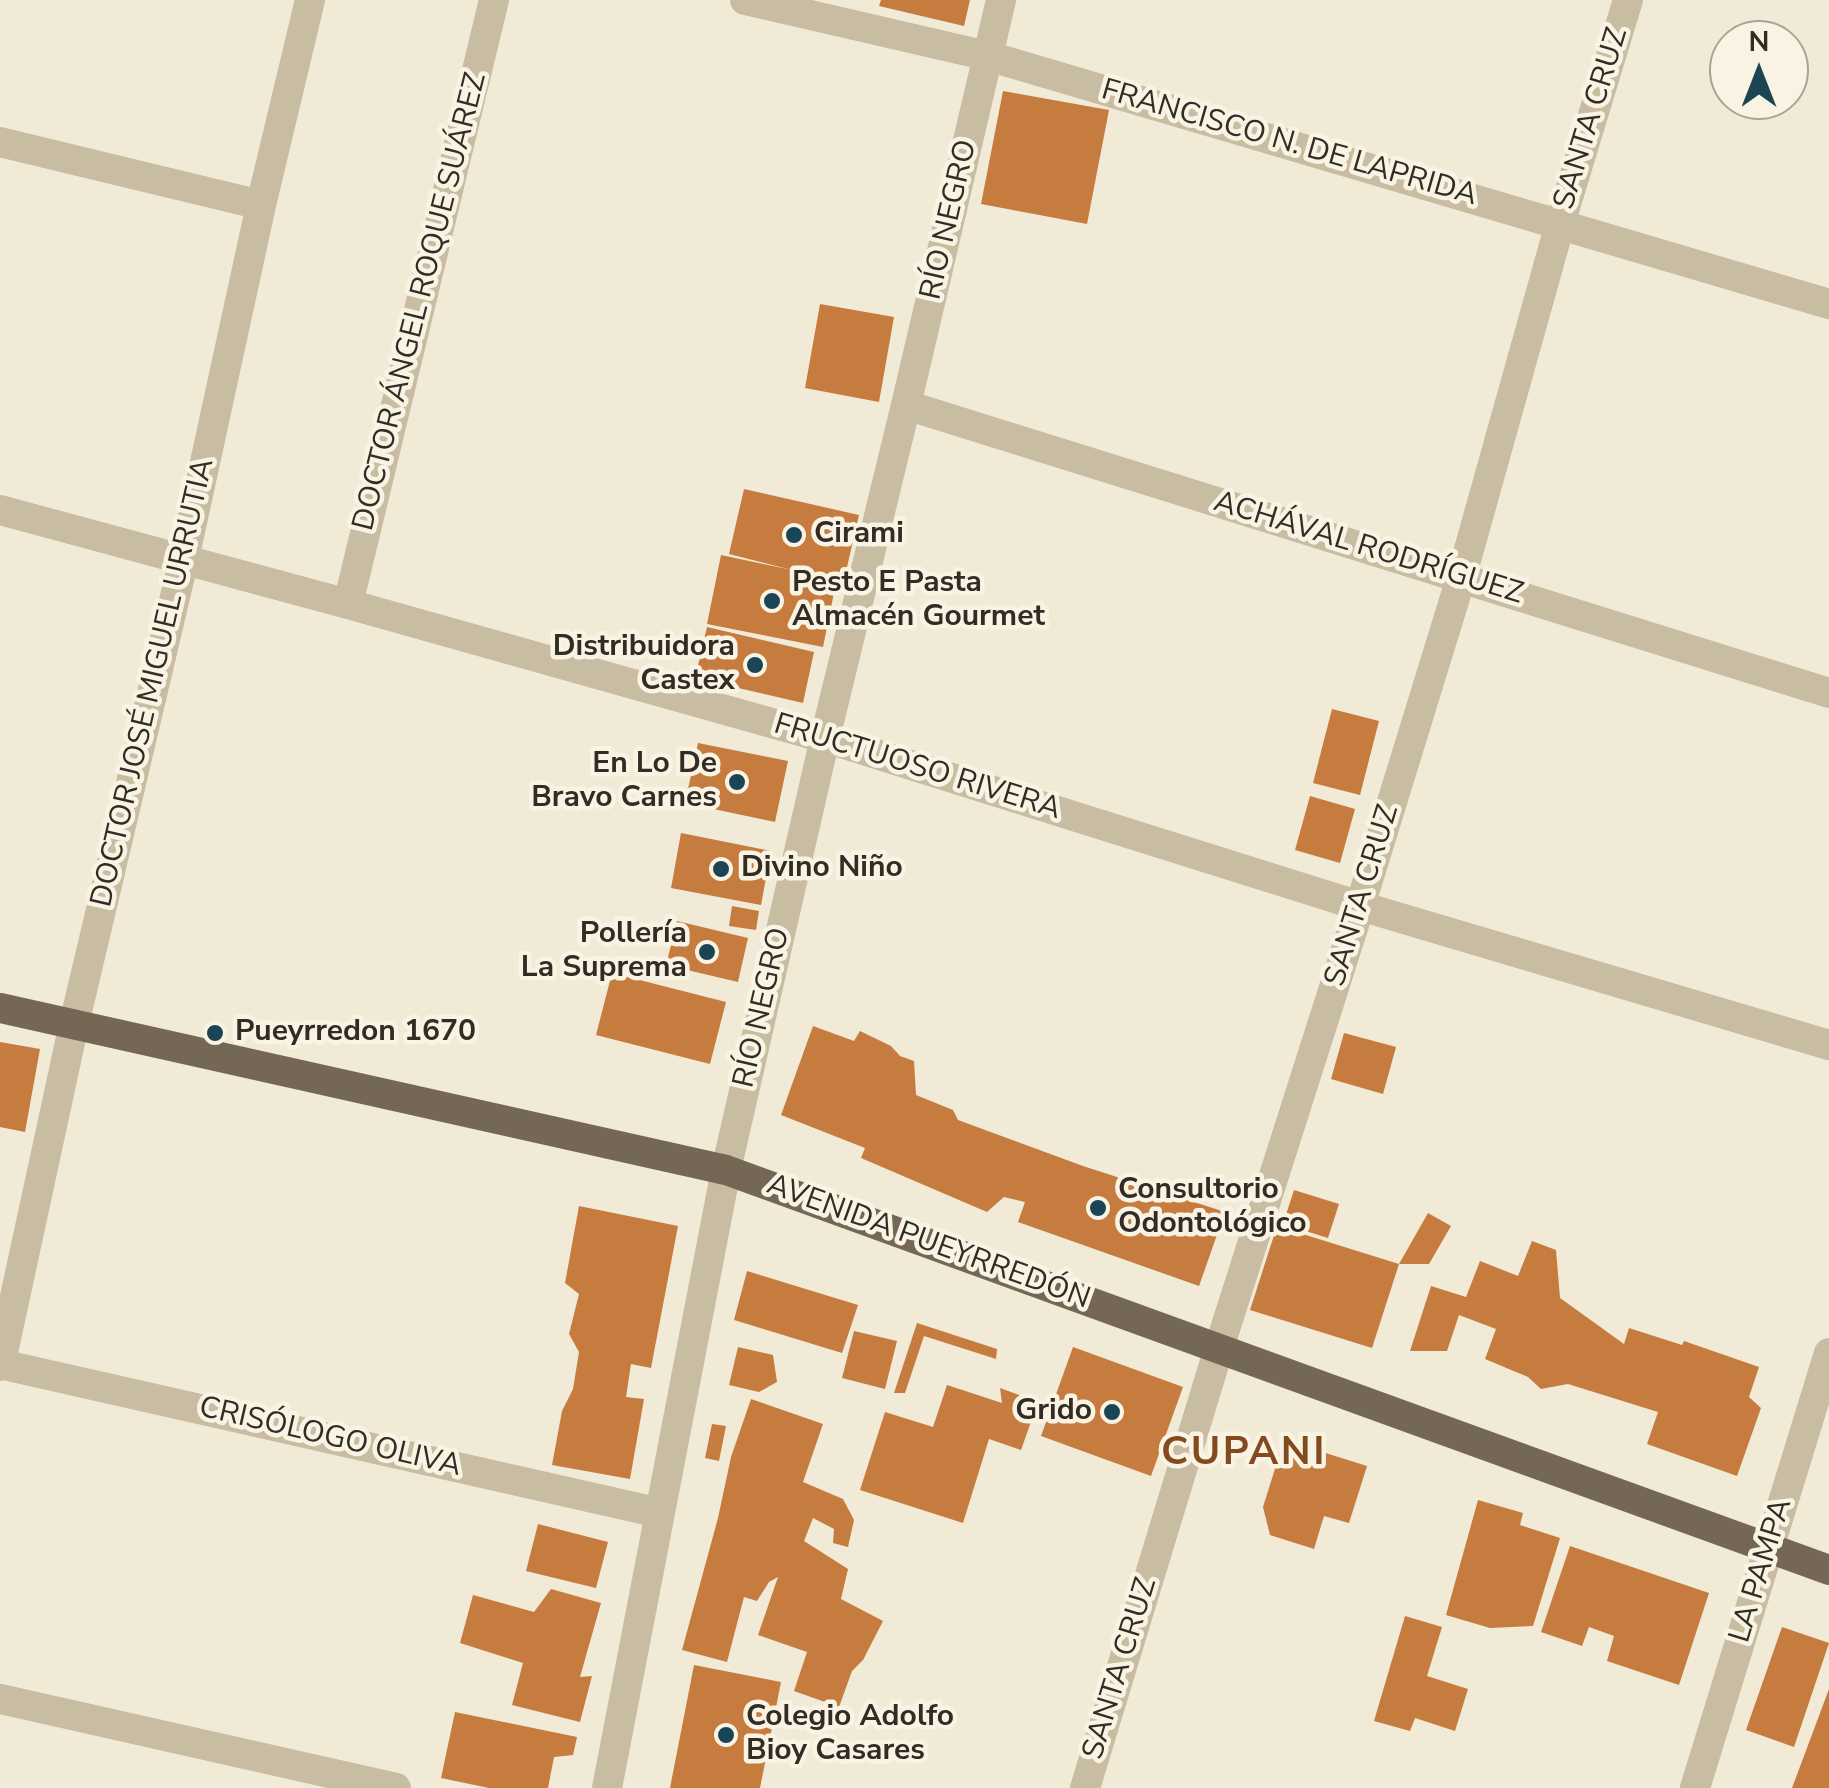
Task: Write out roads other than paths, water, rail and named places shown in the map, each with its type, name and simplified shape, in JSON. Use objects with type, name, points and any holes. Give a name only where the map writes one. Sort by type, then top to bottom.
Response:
[{"type":"main road","name":"AVENIDA PUEYRREDÓN","points":[[0,1008],[726,1170],[1829,1570]]},
{"type":"street","name":"DOCTOR JOSÉ MIGUEL URRUTIA","points":[[0,1365],[74,1024],[184,559],[260,204],[310,0]]},
{"type":"street","name":"DOCTOR ÁNGEL ROQUE SUÁREZ","points":[[348,604],[494,0]]},
{"type":"street","name":"FRANCISCO N. DE LAPRIDA","points":[[745,0],[988,56],[1829,304]]},
{"type":"street","name":"RÍO NEGRO","points":[[607,1788],[726,1170],[1001,0]]},
{"type":"street","name":"SANTA CRUZ","points":[[1085,1788],[1218,1348],[1461,578],[1560,224],[1628,0]]},
{"type":"street","points":[[0,142],[260,204]]},
{"type":"street","name":"ACHÁVAL RODRÍGUEZ","points":[[906,406],[1829,693]]},
{"type":"street","name":"FRUCTUOSO RIVERA","points":[[0,510],[825,738],[1360,906],[1829,1045]]},
{"type":"street","name":"LA PAMPA","points":[[1695,1788],[1829,1353]]},
{"type":"street","name":"CRISÓLOGO OLIVA","points":[[0,1365],[660,1513]]},
{"type":"street","points":[[0,1700],[396,1788]]},
{"type":"place","name":"Cirami","points":[[794,535]]},
{"type":"place","name":"Pesto E Pasta Almacén Gourmet","points":[[772,601]]},
{"type":"place","name":"Distribuidora Castex","points":[[755,665]]},
{"type":"place","name":"En Lo De Bravo Carnes","points":[[737,782]]},
{"type":"place","name":"Divino Niño","points":[[721,869]]},
{"type":"place","name":"Pollería La Suprema","points":[[707,952]]},
{"type":"place","name":"Pueyrredon 1670","points":[[215,1033]]},
{"type":"place","name":"Consultorio Odontológico","points":[[1098,1208]]},
{"type":"place","name":"Grido","points":[[1112,1412]]},
{"type":"place","name":"Colegio Adolfo Bioy Casares","points":[[726,1735]]},
{"type":"district","name":"CUPANI","points":[[1244,1454]]}]
